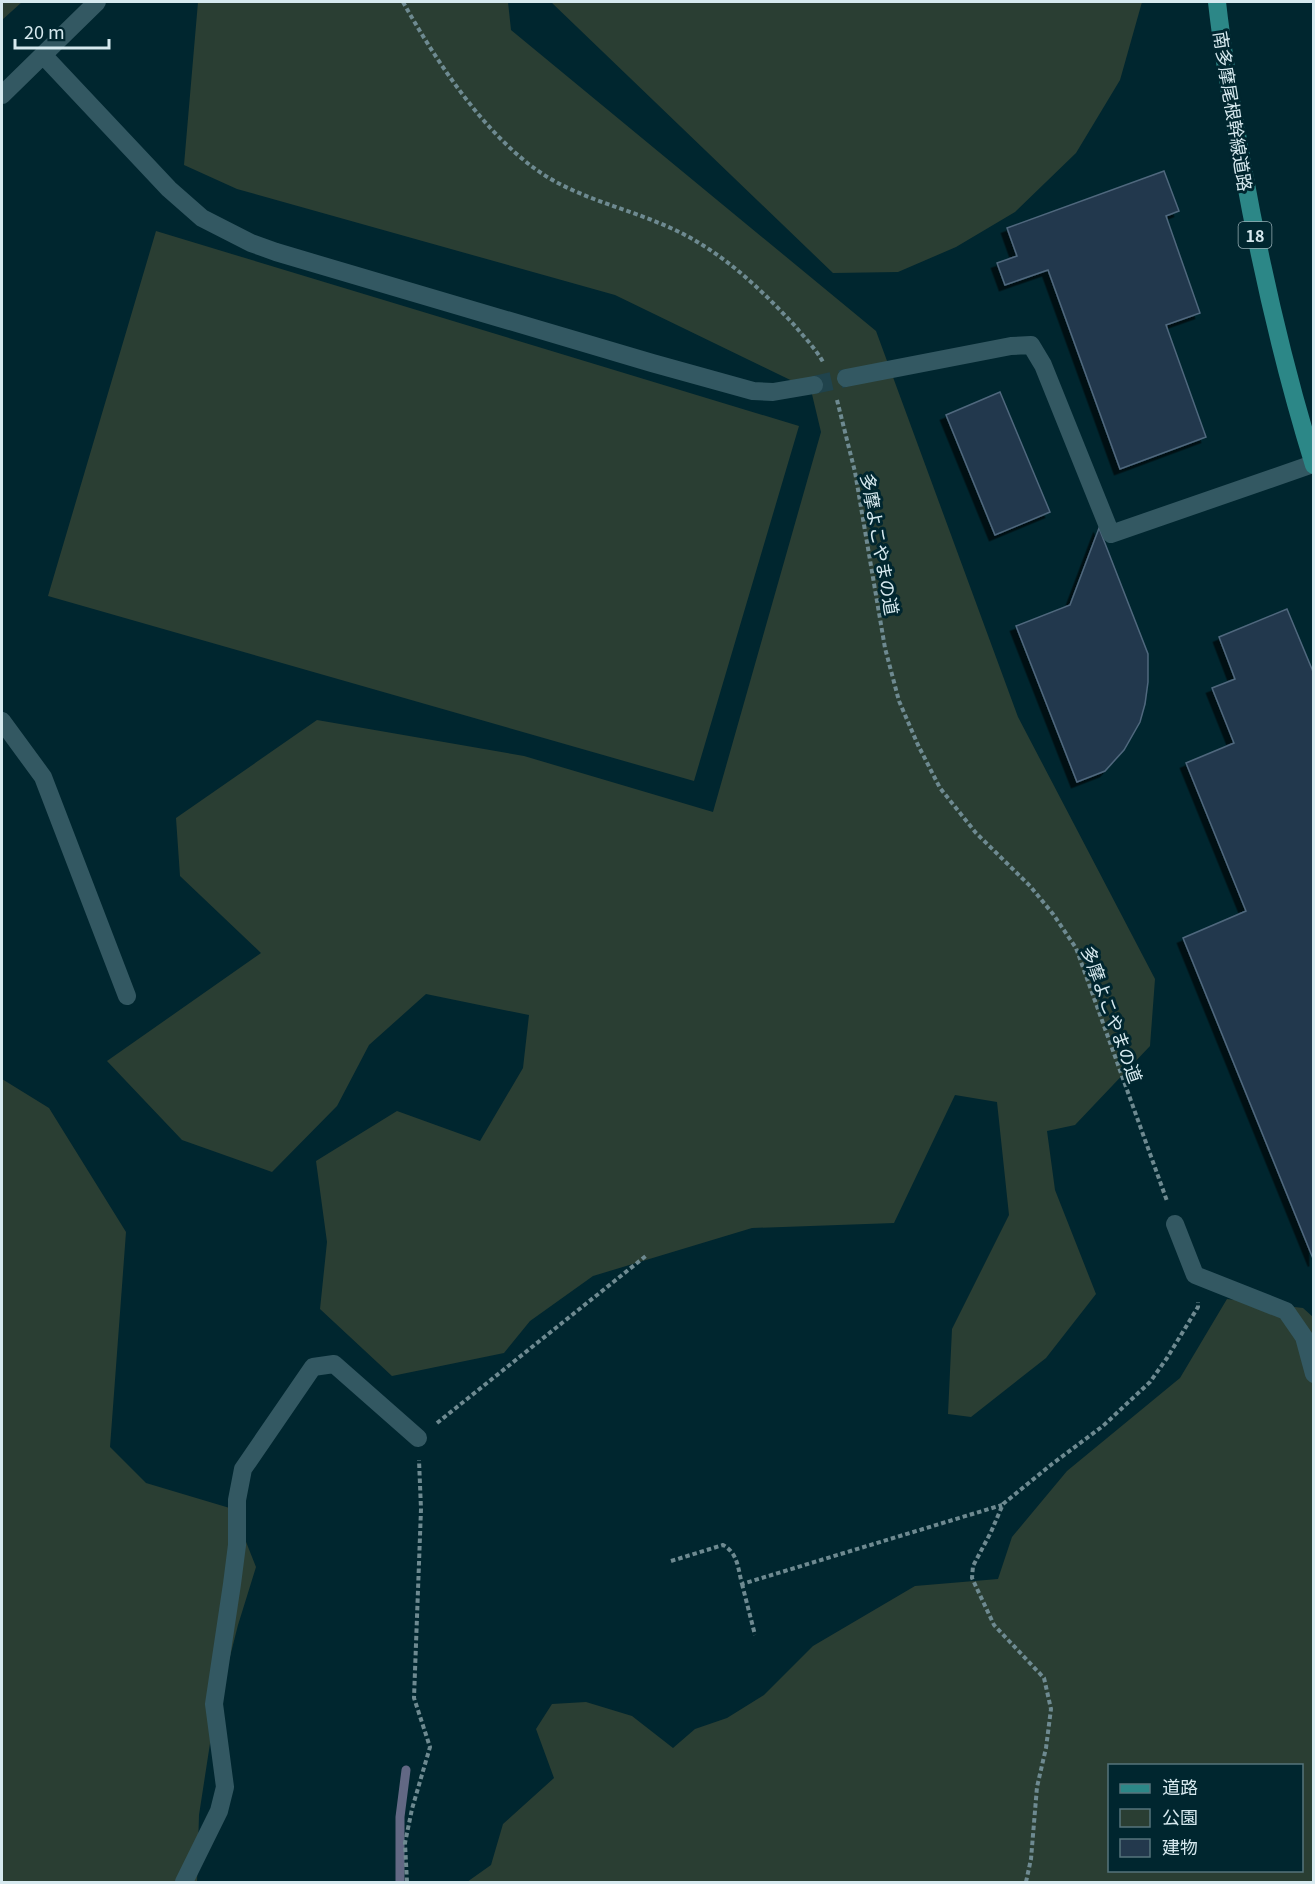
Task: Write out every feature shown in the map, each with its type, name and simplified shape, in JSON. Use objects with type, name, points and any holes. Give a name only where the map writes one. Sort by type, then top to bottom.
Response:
[{"type":"main road","name":"南多摩尾根幹線道路","points":[[1217,2],[1238,144],[1258,252],[1295,403],[1313,464]]},
{"type":"street","points":[[2,95],[97,2]]},
{"type":"street","points":[[42,55],[169,189],[202,218],[251,243],[753,391],[773,392],[814,385]]},
{"type":"street","points":[[840,385],[1000,348],[1031,345],[1043,365],[1112,534],[1313,464]]},
{"type":"street","points":[[2,721],[43,777],[127,996]]},
{"type":"street","points":[[1175,1224],[1195,1275],[1286,1311],[1304,1337],[1314,1374]]},
{"type":"street","points":[[184,1882],[219,1811],[225,1787],[214,1704],[237,1545],[237,1500],[243,1468],[313,1367],[334,1364],[418,1438]]},
{"type":"path","points":[[403,2],[419,31],[450,77],[500,137],[534,168],[571,190],[676,230],[727,261],[774,303],[822,359],[826,370]]},
{"type":"path","name":"多摩よこやまの道","points":[[840,385],[841,412],[855,472],[885,648],[899,701],[940,788],[976,833],[1053,914],[1076,948],[1175,1224]]},
{"type":"path","points":[[406,1882],[405,1843],[430,1747],[414,1698],[421,1509],[418,1438],[647,1255]]},
{"type":"path","points":[[742,1584],[1003,1504],[1103,1426],[1150,1382],[1198,1307],[1195,1275]]},
{"type":"path","points":[[1003,1504],[974,1566],[972,1578],[994,1625],[1044,1678],[1052,1709],[1037,1787],[1031,1859],[1026,1882]]},
{"type":"path","points":[[671,1561],[723,1545],[730,1548],[734,1554],[755,1635]]},
{"type":"green space","points":[[2,2],[22,2],[2,20]]},
{"type":"green space","points":[[198,2],[508,2],[511,30],[876,331],[1018,717],[1155,979],[1150,1046],[1075,1125],[1047,1131],[1055,1190],[1096,1294],[1046,1358],[971,1417],[948,1414],[952,1329],[1009,1215],[997,1102],[955,1095],[894,1223],[752,1228],[593,1276],[530,1321],[504,1353],[392,1376],[320,1309],[327,1242],[316,1161],[397,1111],[480,1141],[523,1068],[529,1015],[426,994],[369,1045],[337,1106],[272,1172],[182,1140],[107,1061],[261,953],[180,876],[176,818],[317,720],[524,756],[713,812],[821,432],[811,390],[615,295],[237,189],[184,165]]},
{"type":"green space","points":[[551,2],[1142,2],[1120,80],[1076,153],[1015,212],[956,247],[898,272],[833,273]]},
{"type":"green space","points":[[156,231],[799,426],[694,781],[48,596]]},
{"type":"green space","points":[[2,1079],[49,1108],[126,1232],[110,1447],[146,1483],[233,1509],[256,1567],[238,1625],[213,1724],[199,1815],[197,1882],[2,1882]]},
{"type":"green space","points":[[1227,1299],[1303,1308],[1313,1317],[1313,1882],[467,1882],[491,1865],[503,1824],[554,1778],[536,1729],[552,1704],[586,1702],[632,1716],[673,1748],[695,1729],[727,1718],[764,1695],[813,1646],[915,1586],[998,1579],[1012,1537],[1067,1471],[1180,1378]]},
{"type":"building","points":[[1164,171],[1179,211],[1166,216],[1200,313],[1166,325],[1206,437],[1120,469],[1048,270],[1005,285],[997,263],[1017,256],[1007,228]]},
{"type":"building","points":[[1000,392],[1050,512],[995,535],[946,415]]},
{"type":"building","points":[[1099,528],[1148,654],[1148,682],[1140,722],[1124,750],[1105,771],[1077,782],[1016,626],[1070,605]]},
{"type":"building","points":[[1287,609],[1314,674],[1314,1261],[1183,938],[1246,911],[1186,763],[1234,743],[1212,688],[1235,679],[1219,637]]},
{"type":"waterway","points":[[400,1882],[400,1817],[406,1770]]},
{"type":"tunnel","points":[[814,385],[846,378]]}]
